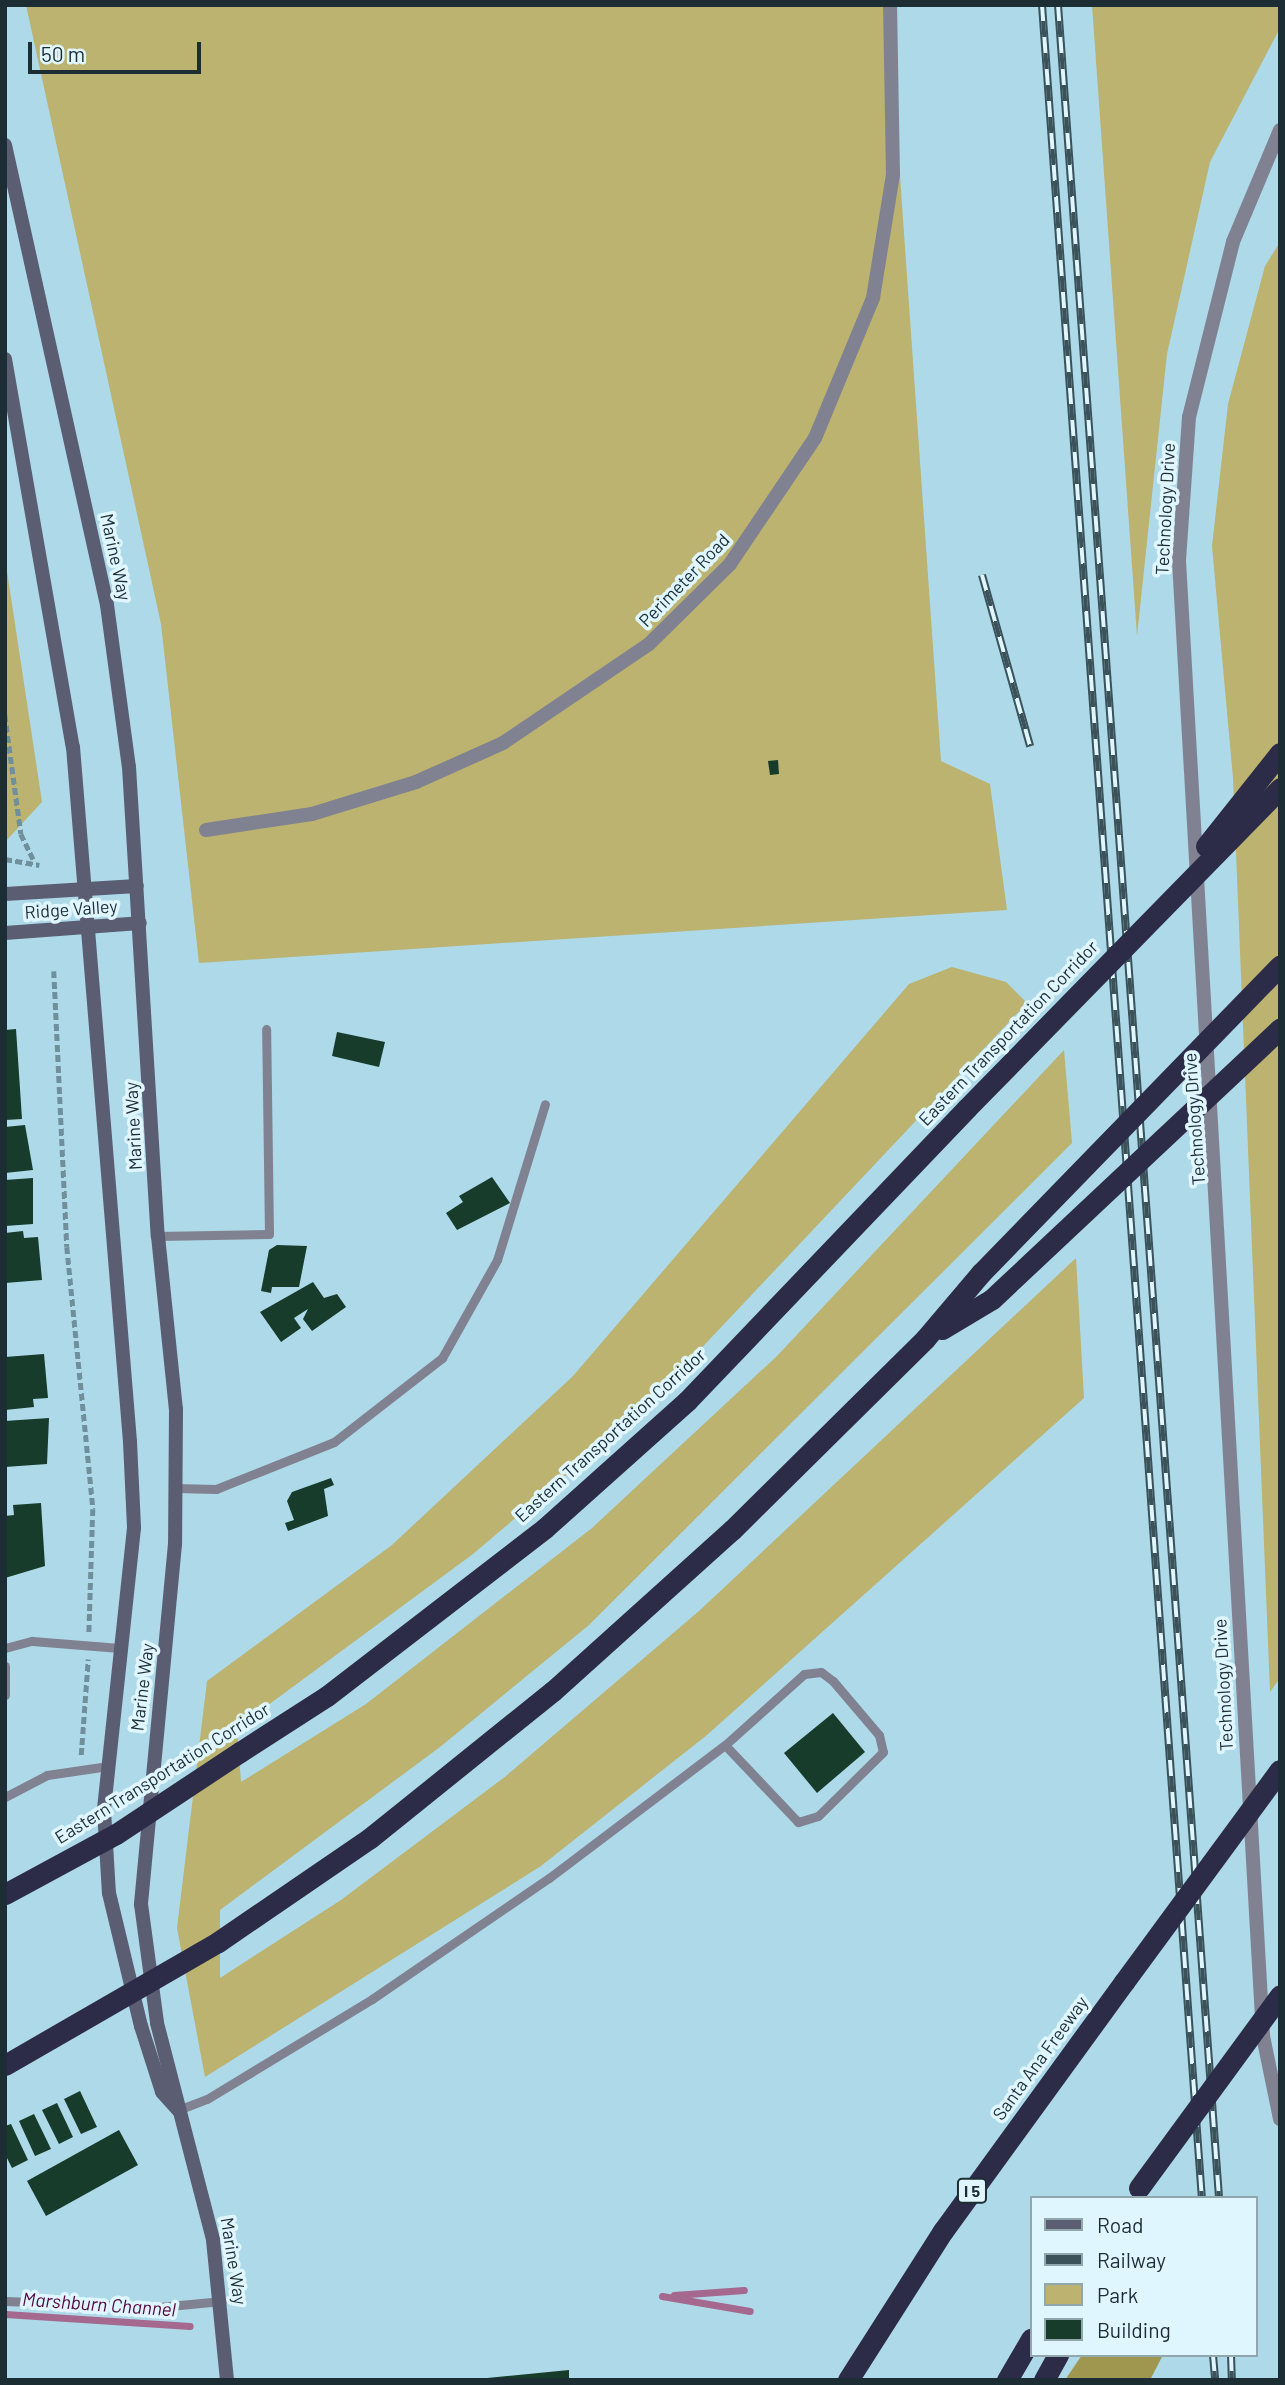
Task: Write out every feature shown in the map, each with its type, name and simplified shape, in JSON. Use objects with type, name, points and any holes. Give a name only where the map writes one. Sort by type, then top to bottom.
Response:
[{"type":"highway","points":[[1137,932],[1280,753]]},
{"type":"highway","name":"Eastern Transportation Corridor","points":[[5,1894],[116,1833],[327,1696],[555,1519],[687,1401],[1137,932],[1280,788]]},
{"type":"highway","points":[[5,2065],[218,1942],[370,1838],[553,1691],[733,1530],[925,1339],[981,1273],[1280,965]]},
{"type":"highway","points":[[925,1339],[992,1299],[1280,1029]]},
{"type":"highway","name":"Santa Ana Freeway","points":[[848,2380],[943,2231],[1280,1770]]},
{"type":"highway","points":[[1135,2193],[1280,1995]]},
{"type":"highway","points":[[1007,2380],[1030,2341]]},
{"type":"highway","points":[[1044,2380],[1057,2357]]},
{"type":"main road","name":"Marine Way","points":[[5,145],[107,605],[129,767],[141,923],[158,1236],[176,1409],[176,1488],[141,1904],[145,1960],[178,2110],[214,2241],[222,2301],[227,2380]]},
{"type":"main road","name":"Marine Way","points":[[5,359],[50,585],[74,747],[130,1442],[134,1528],[108,1766],[109,1893],[121,1955],[162,2092],[178,2110]]},
{"type":"main road","name":"Ridge Valley","points":[[5,894],[137,886]]},
{"type":"main road","name":"Ridge Valley","points":[[5,933],[141,923]]},
{"type":"street","name":"Perimeter Road","points":[[206,830],[312,814],[416,782],[503,743],[649,644],[730,565],[815,438],[873,298],[893,175],[890,5]]},
{"type":"street","name":"Technology Drive","points":[[1280,130],[1233,242],[1189,417],[1179,561],[1264,2036],[1280,2119]]},
{"type":"lane","points":[[158,1236],[269,1234],[266,1029]]},
{"type":"lane","points":[[176,1488],[216,1489],[334,1441],[442,1358],[497,1261],[545,1104]]},
{"type":"lane","points":[[5,1648],[32,1641],[120,1648]]},
{"type":"lane","points":[[5,1666],[5,1695]]},
{"type":"lane","points":[[178,2110],[207,2099],[372,1999],[725,1745],[804,1674],[821,1672],[879,1735],[883,1752],[818,1816],[798,1822],[725,1745]]},
{"type":"lane","points":[[5,1797],[47,1775],[108,1766]]},
{"type":"lane","points":[[5,2301],[159,2307],[222,2301]]},
{"type":"path","points":[[5,715],[22,834],[34,861],[39,865]]},
{"type":"path","points":[[5,859],[34,861]]},
{"type":"path","points":[[54,971],[67,1247],[93,1508],[89,1645],[80,1770]]},
{"type":"green space","points":[[26,5],[888,5],[941,761],[990,784],[1007,910],[199,963],[161,624]]},
{"type":"green space","points":[[1092,5],[1280,5],[1280,28],[1210,162],[1167,354],[1137,636]]},
{"type":"green space","points":[[1280,242],[1280,1678],[1270,1692],[1233,778],[1212,546],[1228,404],[1265,266]]},
{"type":"green space","points":[[5,558],[42,802],[5,842]]},
{"type":"green space","points":[[952,967],[1006,982],[1027,1003],[676,1375],[584,1460],[473,1554],[237,1728],[241,1782],[366,1704],[592,1528],[777,1356],[1064,1050],[1072,1143],[589,1625],[440,1747],[220,1910],[220,1978],[341,1900],[506,1776],[699,1611],[1076,1258],[1084,1398],[707,1735],[541,1866],[205,2077],[177,1928],[207,1681],[392,1545],[573,1376],[909,984]]},
{"type":"shaded area","points":[[1081,2357],[1162,2357],[1150,2380],[1065,2380]]},
{"type":"building","points":[[778,760],[779,774],[770,775],[768,761]]},
{"type":"building","points":[[16,1029],[22,1119],[5,1120],[5,1030]]},
{"type":"building","points":[[337,1032],[385,1042],[379,1067],[332,1056]]},
{"type":"building","points":[[25,1125],[33,1170],[5,1173],[5,1127]]},
{"type":"building","points":[[492,1177],[510,1203],[457,1230],[446,1213],[463,1202],[459,1196]]},
{"type":"building","points":[[33,1178],[33,1224],[5,1226],[5,1180]]},
{"type":"building","points":[[23,1231],[24,1238],[38,1237],[42,1280],[5,1283],[5,1233]]},
{"type":"building","points":[[277,1245],[307,1246],[299,1287],[272,1287],[271,1293],[261,1291],[269,1250]]},
{"type":"building","points":[[313,1282],[324,1298],[337,1294],[346,1307],[312,1331],[303,1319],[308,1309],[294,1318],[301,1328],[281,1342],[260,1312]]},
{"type":"building","points":[[44,1354],[48,1398],[33,1399],[34,1407],[5,1410],[5,1357]]},
{"type":"building","points":[[49,1418],[47,1464],[5,1467],[5,1421]]},
{"type":"building","points":[[331,1478],[334,1485],[324,1489],[328,1516],[288,1531],[285,1523],[294,1520],[287,1501],[292,1492]]},
{"type":"building","points":[[41,1503],[45,1566],[5,1578],[5,1516],[14,1515],[13,1505]]},
{"type":"building","points":[[833,1713],[865,1752],[817,1793],[784,1753]]},
{"type":"building","points":[[80,2091],[97,2127],[81,2134],[64,2099]]},
{"type":"building","points":[[57,2103],[73,2137],[59,2144],[42,2110]]},
{"type":"building","points":[[34,2114],[51,2149],[35,2156],[19,2121]]},
{"type":"building","points":[[11,2124],[28,2160],[12,2168],[5,2154],[5,2126]]},
{"type":"building","points":[[119,2130],[138,2165],[46,2216],[27,2181]]},
{"type":"building","points":[[569,2370],[569,2380],[487,2380],[487,2378]]},
{"type":"waterway","name":"Marshburn Channel","points":[[674,2295],[744,2290]]},
{"type":"waterway","points":[[662,2296],[750,2311]]},
{"type":"waterway","name":"Marshburn Channel","points":[[5,2314],[190,2326]]},
{"type":"railway","points":[[1042,5],[1202,2196]]},
{"type":"railway","points":[[1058,5],[1219,2196]]},
{"type":"railway","points":[[982,575],[1030,746]]},
{"type":"railway","points":[[1213,2357],[1215,2380]]},
{"type":"railway","points":[[1231,2357],[1232,2380]]}]
